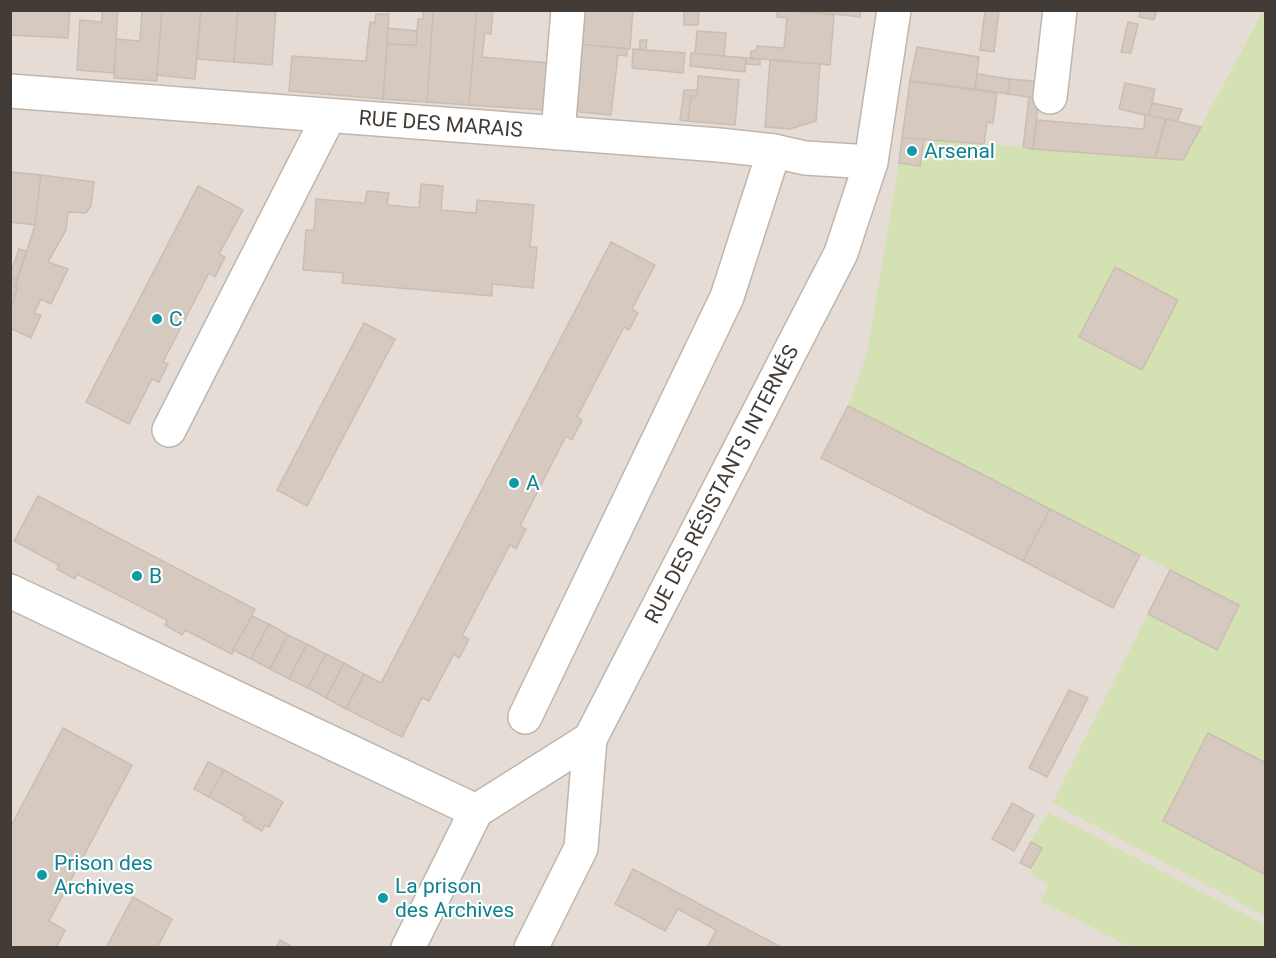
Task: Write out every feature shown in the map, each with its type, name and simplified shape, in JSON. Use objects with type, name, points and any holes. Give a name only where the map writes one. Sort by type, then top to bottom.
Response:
[{"type":"street","points":[[558,133],[568,10]]},
{"type":"street","name":"RUE DES RÉSISTANTS INTERNÉS","points":[[531,948],[581,848],[590,739],[841,253],[871,162],[894,10]]},
{"type":"street","points":[[1050,97],[1060,10]]},
{"type":"street","name":"RUE DES MARAIS","points":[[10,91],[558,133],[774,151],[805,158],[871,162]]},
{"type":"street","points":[[170,430],[330,116]]},
{"type":"street","points":[[525,717],[727,297],[774,151]]},
{"type":"street","points":[[10,591],[476,811]]},
{"type":"street","points":[[408,948],[476,811],[590,739]]},
{"type":"shaded area","points":[[11,11],[1265,11],[1265,947],[11,947]]},
{"type":"green space","points":[[1265,11],[1265,763],[1208,734],[1163,821],[1265,875],[1265,916],[1052,803],[1148,614],[1217,649],[1239,605],[848,406],[867,354],[899,163],[920,166],[924,139],[1183,160]]},
{"type":"green space","points":[[1048,812],[1265,925],[1265,947],[1130,947],[1041,901],[1049,884],[1030,874],[1042,848],[1031,842]]},
{"type":"building","points":[[10,10],[70,10],[68,38],[10,35]]},
{"type":"building","points":[[102,10],[118,10],[114,73],[77,70],[80,20],[102,22]]},
{"type":"building","points":[[142,10],[162,10],[157,81],[114,78],[116,39],[140,41]]},
{"type":"building","points":[[162,10],[201,10],[195,79],[157,75]]},
{"type":"building","points":[[238,10],[234,62],[197,59],[201,11]]},
{"type":"building","points":[[238,10],[276,10],[272,65],[234,62]]},
{"type":"building","points":[[433,10],[477,10],[469,105],[427,102]]},
{"type":"building","points":[[477,10],[493,10],[491,34],[485,33],[482,57],[549,63],[545,110],[469,105]]},
{"type":"building","points":[[580,10],[633,10],[630,49],[577,44]]},
{"type":"building","points":[[684,10],[699,10],[698,25],[684,25]]},
{"type":"building","points":[[777,10],[834,15],[830,65],[750,58],[751,51],[756,51],[757,46],[784,48],[787,18],[777,17]]},
{"type":"building","points":[[800,10],[861,10],[860,17]]},
{"type":"building","points":[[985,10],[999,10],[994,52],[980,50]]},
{"type":"building","points":[[1141,10],[1157,10],[1154,20],[1139,17]]},
{"type":"building","points":[[423,11],[433,12],[427,102],[383,99],[387,44],[416,45],[418,19],[423,19]]},
{"type":"building","points":[[376,14],[389,14],[383,99],[289,91],[292,56],[366,61],[370,22],[375,23]]},
{"type":"building","points":[[1128,22],[1138,24],[1131,53],[1121,52]]},
{"type":"building","points":[[388,28],[417,31],[416,45],[387,44]]},
{"type":"building","points":[[697,31],[726,33],[724,57],[695,54]]},
{"type":"building","points":[[640,40],[647,40],[646,50],[640,49]]},
{"type":"building","points":[[577,44],[627,49],[627,56],[618,55],[611,115],[580,112],[572,103]]},
{"type":"building","points":[[917,47],[979,57],[975,89],[910,81]]},
{"type":"building","points":[[633,49],[685,53],[683,73],[632,68]]},
{"type":"building","points":[[691,53],[746,58],[745,72],[690,66]]},
{"type":"building","points":[[746,58],[760,59],[760,65],[746,64]]},
{"type":"building","points":[[770,60],[820,64],[816,121],[790,129],[765,127]]},
{"type":"building","points":[[977,74],[1010,79],[1008,94],[975,89]]},
{"type":"building","points":[[698,76],[739,80],[735,125],[688,121],[691,96],[697,96]]},
{"type":"building","points":[[1010,79],[1044,82],[1042,99],[1008,94]]},
{"type":"building","points":[[910,81],[997,93],[993,123],[987,122],[984,144],[902,138]]},
{"type":"building","points":[[1125,83],[1155,89],[1149,116],[1119,109]]},
{"type":"building","points":[[684,90],[697,90],[697,96],[691,96],[688,121],[680,120]]},
{"type":"building","points":[[1029,97],[1039,98],[1033,149],[1023,147]]},
{"type":"building","points":[[1152,103],[1182,109],[1177,122],[1149,116]]},
{"type":"building","points":[[1145,115],[1166,119],[1155,158],[1033,149],[1037,120],[1144,129]]},
{"type":"building","points":[[1166,119],[1201,127],[1183,160],[1155,158]]},
{"type":"building","name":"Arsenal","points":[[902,138],[924,139],[920,166],[899,163]]},
{"type":"building","points":[[10,172],[41,175],[35,225],[10,222]]},
{"type":"building","points":[[41,175],[94,182],[91,206],[86,213],[68,212],[66,230],[48,262],[68,269],[51,304],[41,299],[34,313],[41,315],[31,338],[10,328],[10,312],[17,288],[15,287],[35,225]]},
{"type":"building","points":[[421,184],[443,186],[441,210],[476,213],[477,200],[534,205],[530,247],[537,247],[533,288],[492,284],[492,296],[342,283],[343,273],[303,270],[306,230],[314,230],[316,199],[365,203],[367,191],[389,193],[387,205],[419,208]]},
{"type":"building","name":"C","points":[[198,186],[243,210],[219,254],[225,257],[215,277],[209,273],[163,362],[168,364],[159,382],[152,379],[129,424],[86,402]]},
{"type":"building","name":"A","points":[[611,242],[655,265],[632,309],[638,313],[629,330],[624,327],[577,417],[582,420],[572,440],[566,436],[520,526],[526,529],[516,549],[510,545],[462,636],[469,639],[459,658],[454,654],[429,701],[422,698],[402,737],[346,709],[364,674],[381,683]]},
{"type":"building","points":[[19,249],[26,251],[17,279],[10,278],[10,275]]},
{"type":"building","points":[[1115,267],[1178,300],[1142,370],[1079,337]]},
{"type":"building","points":[[10,278],[17,279],[13,303],[10,302]]},
{"type":"building","points":[[364,323],[395,339],[307,506],[277,490]]},
{"type":"building","points":[[848,406],[1050,509],[1023,561],[821,458]]},
{"type":"building","name":"B","points":[[38,496],[255,609],[232,654],[185,630],[182,635],[165,625],[167,620],[77,574],[75,579],[57,569],[59,565],[14,541]]},
{"type":"building","points":[[1050,509],[1140,555],[1113,608],[1023,561]]},
{"type":"building","points":[[1170,570],[1239,605],[1217,650],[1148,614]]},
{"type":"building","points":[[252,616],[269,624],[251,659],[233,650]]},
{"type":"building","points":[[269,624],[288,635],[270,669],[251,659]]},
{"type":"building","points":[[288,635],[307,644],[289,679],[270,669]]},
{"type":"building","points":[[307,644],[326,654],[308,688],[289,679]]},
{"type":"building","points":[[326,654],[344,663],[326,698],[308,688]]},
{"type":"building","points":[[344,663],[364,674],[346,709],[326,698]]},
{"type":"building","points":[[1069,690],[1088,698],[1047,777],[1029,768]]},
{"type":"building","name":"Prison des Archives","points":[[63,728],[132,765],[49,921],[65,930],[56,948],[10,948],[10,828]]},
{"type":"building","points":[[1208,733],[1266,763],[1266,875],[1163,821]]},
{"type":"building","points":[[208,762],[224,770],[209,797],[194,789]]},
{"type":"building","points":[[224,770],[283,802],[269,827],[265,825],[262,831],[243,820],[245,817],[209,797]]},
{"type":"building","points":[[1012,803],[1034,815],[1014,851],[992,839]]},
{"type":"building","points":[[1031,842],[1042,848],[1031,868],[1020,863]]},
{"type":"building","points":[[633,869],[783,948],[707,948],[716,930],[678,909],[665,931],[615,904]]},
{"type":"building","name":"Prison des Archives","points":[[133,897],[172,919],[157,948],[106,948]]},
{"type":"building","points":[[280,940],[294,948],[276,948]]},
{"type":"place","name":"Arsenal","points":[[912,151]]},
{"type":"place","name":"C","points":[[157,319]]},
{"type":"place","name":"A","points":[[514,483]]},
{"type":"place","name":"B","points":[[137,576]]},
{"type":"place","name":"Prison des Archives","points":[[42,875]]},
{"type":"place","name":"La prison des Archives","points":[[383,898]]}]
